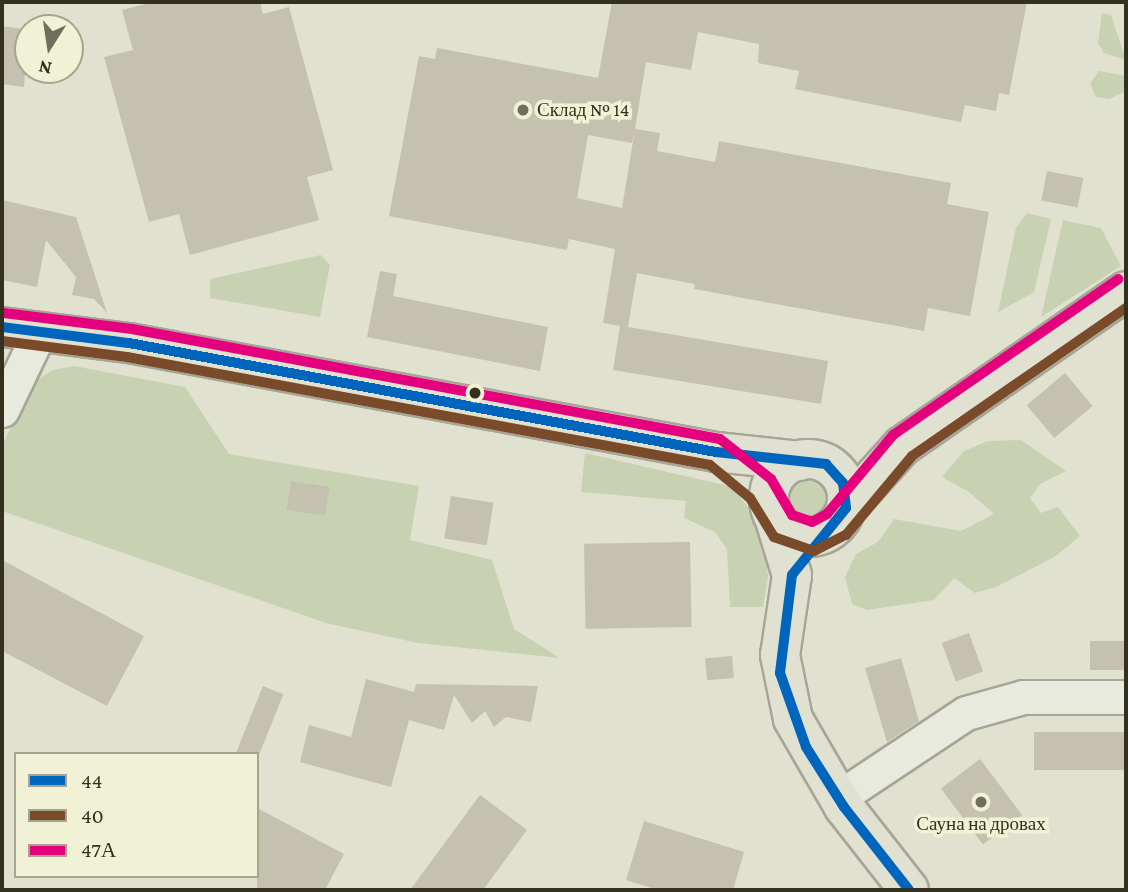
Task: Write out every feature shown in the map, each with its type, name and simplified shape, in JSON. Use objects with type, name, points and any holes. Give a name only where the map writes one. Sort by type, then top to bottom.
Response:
[{"type":"main road","points":[[792,575],[902,446],[1126,291]]},
{"type":"main road","points":[[2,327],[129,343],[716,452],[813,462],[844,483],[836,521]]},
{"type":"main road","points":[[902,446],[813,462],[777,473],[771,508],[792,575],[780,673],[802,737],[844,807],[909,890]]},
{"type":"main road","points":[[716,452],[798,535],[836,521]]},
{"type":"street","points":[[2,410],[40,331]]},
{"type":"street","points":[[844,807],[850,790],[966,713],[1023,696],[1126,697]]},
{"type":"green space","points":[[1102,13],[1111,15],[1126,60],[1104,53],[1098,43]]},
{"type":"green space","points":[[1099,71],[1126,76],[1126,91],[1109,99],[1096,97],[1090,83]]},
{"type":"green space","points":[[1027,213],[1051,219],[1034,292],[998,312],[1016,228]]},
{"type":"green space","points":[[1063,220],[1101,228],[1121,266],[1041,317]]},
{"type":"green space","points":[[321,255],[330,265],[320,317],[210,298],[210,279]]},
{"type":"green space","points":[[74,366],[185,387],[229,454],[419,486],[410,540],[492,560],[514,629],[560,658],[418,643],[326,623],[2,511],[2,445],[35,381],[53,370]]},
{"type":"green space","points":[[1021,440],[1066,471],[1040,484],[1030,498],[1041,513],[1058,507],[1080,536],[1056,556],[996,587],[975,593],[954,578],[934,600],[867,610],[852,604],[845,577],[856,554],[878,542],[894,519],[961,531],[994,514],[969,492],[942,477],[964,451],[988,441]]},
{"type":"green space","points":[[585,453],[733,487],[762,526],[768,577],[763,607],[730,607],[727,549],[715,532],[684,518],[686,501],[581,492]]},
{"type":"green space","points":[[808,477],[823,483],[829,498],[823,513],[808,519],[793,513],[787,498],[793,483]]},
{"type":"building","points":[[153,2],[260,2],[263,14],[289,7],[333,170],[307,177],[319,220],[190,255],[179,214],[149,222],[104,57],[133,50],[122,10]]},
{"type":"building","points":[[612,2],[1027,2],[1009,95],[999,93],[996,111],[965,105],[961,122],[795,89],[799,71],[758,63],[759,44],[698,32],[691,70],[646,62],[635,129],[660,133],[657,151],[715,162],[719,141],[951,183],[947,204],[989,212],[970,316],[928,308],[924,331],[694,289],[695,284],[637,273],[628,327],[828,361],[821,404],[613,370],[620,326],[603,323],[615,249],[569,239],[567,250],[389,216],[419,56],[435,59],[437,48],[598,78]],"holes":[[[635,129],[622,208],[577,198],[588,135],[632,143]]]},
{"type":"building","points":[[2,26],[14,28],[14,84],[24,84],[24,87],[2,84]]},
{"type":"building","points":[[1047,171],[1083,178],[1078,208],[1041,200]]},
{"type":"building","points":[[2,200],[76,217],[107,313],[94,299],[72,295],[76,277],[46,240],[37,287],[2,280]]},
{"type":"building","points":[[380,271],[397,274],[393,296],[548,327],[540,371],[367,337]]},
{"type":"building","points":[[1065,373],[1093,406],[1054,438],[1027,405]]},
{"type":"building","points":[[291,481],[330,487],[325,516],[286,510]]},
{"type":"building","points":[[451,496],[493,503],[487,545],[444,538]]},
{"type":"building","points":[[690,542],[691,627],[585,629],[584,544]]},
{"type":"building","points":[[2,560],[144,636],[107,706],[2,651]]},
{"type":"building","points":[[969,633],[983,672],[956,681],[942,643]]},
{"type":"building","points":[[1090,641],[1126,641],[1126,670],[1090,670]]},
{"type":"building","points":[[732,656],[734,678],[707,680],[705,658]]},
{"type":"building","points":[[901,658],[919,721],[887,742],[865,668]]},
{"type":"building","points":[[366,679],[414,692],[416,684],[538,686],[531,722],[506,717],[494,727],[485,711],[472,723],[454,695],[444,730],[409,720],[391,787],[300,762],[309,725],[351,737]]},
{"type":"building","points":[[263,686],[283,694],[259,755],[259,752],[236,752]]},
{"type":"building","points":[[1034,732],[1126,732],[1126,770],[1034,770]]},
{"type":"building","name":"Сауна на дровах","points":[[980,759],[1022,815],[983,844],[941,788]]},
{"type":"building","points":[[480,795],[527,830],[483,890],[410,890]]},
{"type":"building","points":[[259,809],[344,854],[325,890],[257,890]]},
{"type":"building","points":[[644,821],[744,852],[733,890],[658,890],[626,880]]},
{"type":"transit line","name":"47А","points":[[4,313],[132,329],[720,439],[771,479],[792,515],[812,522],[827,514],[893,435],[1118,279]]},
{"type":"transit line","name":"40","points":[[2,341],[127,357],[710,465],[750,498],[774,537],[814,551],[846,535],[912,456],[1126,308]]},
{"type":"transit line","name":"44","points":[[2,327],[129,343],[716,452],[826,464],[843,483],[846,508],[792,575],[780,673],[806,747],[844,807],[909,890]]},
{"type":"place","name":"Склад № 14","points":[[523,110]]},
{"type":"place","name":"Сауна на дровах","points":[[981,802]]}]
